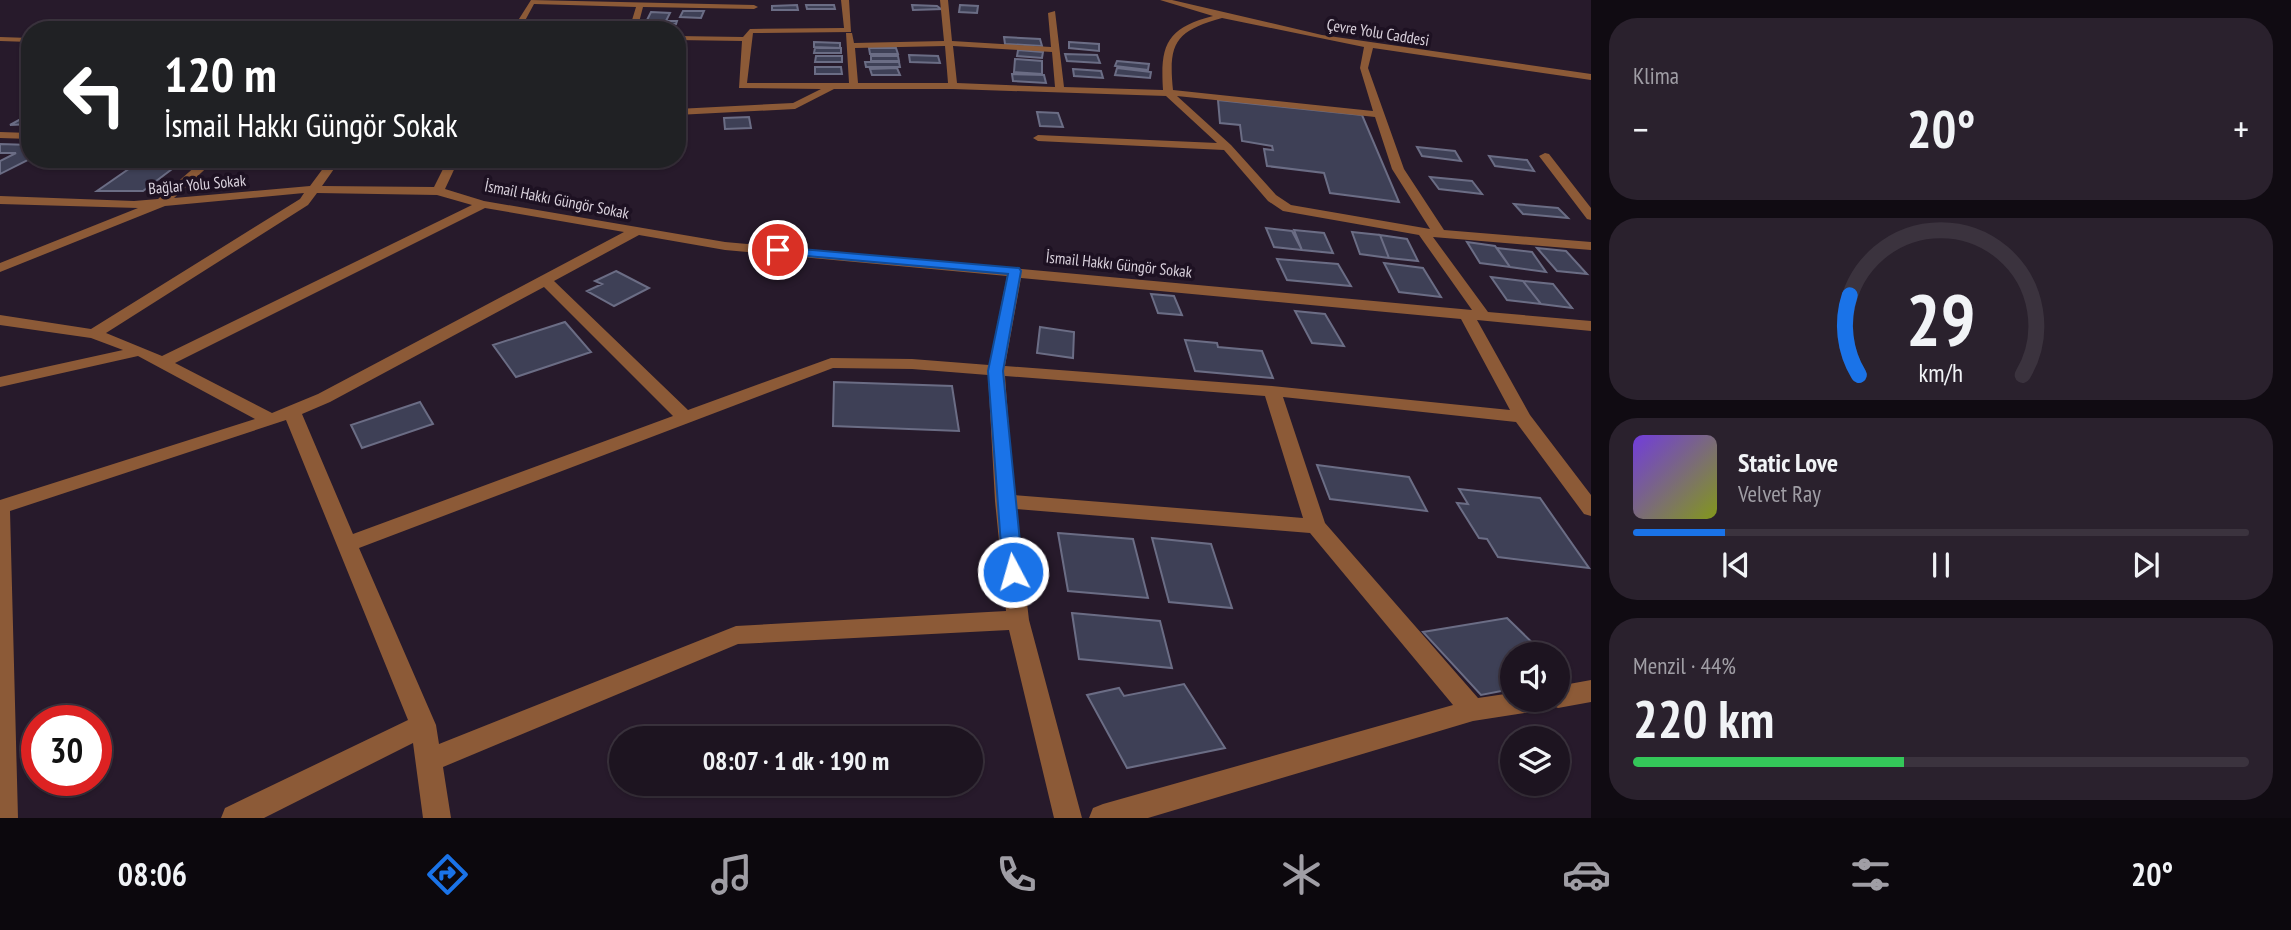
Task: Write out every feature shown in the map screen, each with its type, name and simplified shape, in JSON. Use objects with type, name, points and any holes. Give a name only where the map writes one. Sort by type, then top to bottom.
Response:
[{"type":"street","points":[[845,0],[855,76],[853,87]]},
{"type":"street","points":[[944,0],[953,86]]},
{"type":"street","name":"Çevre Yolu Caddesi","points":[[1164,0],[1221,16],[1369,45],[1591,77]]},
{"type":"street","points":[[521,21],[532,2],[754,4],[740,109]]},
{"type":"street","points":[[636,21],[640,5]]},
{"type":"street","points":[[1052,13],[1060,89]]},
{"type":"street","points":[[1221,16],[1182,29],[1169,44],[1165,70],[1168,93],[1227,147],[1272,198],[1287,208],[1423,232],[1591,246]]},
{"type":"street","points":[[686,38],[848,30]]},
{"type":"street","points":[[0,39],[21,40]]},
{"type":"street","points":[[850,46],[949,43],[1054,50]]},
{"type":"street","points":[[1369,45],[1364,68],[1377,114],[1398,169],[1440,234]]},
{"type":"street","points":[[742,86],[953,86],[1168,93],[1377,114]]},
{"type":"street","points":[[686,112],[795,106],[832,87]]},
{"type":"street","points":[[0,135],[21,136]]},
{"type":"street","points":[[1038,138],[1227,147]]},
{"type":"street","points":[[1545,156],[1591,216]]},
{"type":"street","points":[[0,268],[160,204],[201,168]]},
{"type":"street","points":[[94,334],[304,202],[329,168]]},
{"type":"street","points":[[438,191],[450,168]]},
{"type":"street","name":"Bağlar Yolu Sokak","points":[[0,200],[160,204],[313,189],[438,191]]},
{"type":"street","name":"İsmail Hakkı Güngör Sokak","points":[[438,191],[483,204],[725,246],[1591,326]]},
{"type":"street","points":[[161,363],[483,204]]},
{"type":"street","points":[[4,818],[0,507],[281,416],[324,398],[635,232]]},
{"type":"street","points":[[1423,232],[1476,317],[1522,417],[1591,509]]},
{"type":"street","points":[[1015,271],[996,371],[1005,501],[1018,620],[1068,818]]},
{"type":"street","points":[[545,280],[685,417]]},
{"type":"street","points":[[0,320],[94,334],[140,351],[161,363],[281,416],[347,544],[422,725],[436,818]]},
{"type":"street","points":[[0,382],[140,351]]},
{"type":"street","points":[[347,544],[831,363],[912,364],[1272,391],[1522,417]]},
{"type":"street","points":[[1272,391],[1316,526],[1474,710]]},
{"type":"street","points":[[1005,501],[1316,526]]},
{"type":"street","points":[[428,761],[736,635],[1018,620]]},
{"type":"street","points":[[1570,695],[1591,691]]},
{"type":"street","points":[[1103,818],[1474,710],[1500,706]]},
{"type":"street","points":[[235,818],[422,725]]},
{"type":"building","points":[[797,5],[798,10],[772,10],[772,6]]},
{"type":"building","points":[[806,5],[834,5],[835,9],[807,9]]},
{"type":"building","points":[[912,5],[937,6],[941,9],[913,10]]},
{"type":"building","points":[[960,5],[978,6],[977,13],[959,12]]},
{"type":"building","points":[[683,11],[704,11],[701,18],[680,17]]},
{"type":"building","points":[[651,12],[670,13],[666,21],[646,21]]},
{"type":"building","points":[[1004,37],[1040,39],[1042,46],[1005,44]]},
{"type":"building","points":[[814,42],[840,43],[840,48],[814,47]]},
{"type":"building","points":[[1069,42],[1099,44],[1099,51],[1069,48]]},
{"type":"building","points":[[815,48],[841,48],[841,53],[814,53]]},
{"type":"building","points":[[869,48],[896,48],[898,54],[870,54]]},
{"type":"building","points":[[1018,50],[1043,52],[1042,58],[1017,56]]},
{"type":"building","points":[[1065,54],[1097,55],[1100,63],[1067,61]]},
{"type":"building","points":[[909,55],[938,56],[940,63],[910,62]]},
{"type":"building","points":[[816,56],[842,56],[842,62],[815,62]]},
{"type":"building","points":[[871,56],[898,56],[899,61],[871,61]]},
{"type":"building","points":[[1015,59],[1042,61],[1042,74],[1014,72]]},
{"type":"building","points":[[1117,61],[1149,64],[1148,70],[1115,66]]},
{"type":"building","points":[[865,62],[899,62],[900,67],[866,67]]},
{"type":"building","points":[[815,67],[841,67],[842,74],[815,74]]},
{"type":"building","points":[[897,68],[900,75],[872,75],[870,69]]},
{"type":"building","points":[[1117,68],[1151,72],[1150,78],[1115,75]]},
{"type":"building","points":[[1073,69],[1101,71],[1103,78],[1074,76]]},
{"type":"building","points":[[1012,74],[1044,75],[1046,83],[1013,81]]},
{"type":"building","points":[[1218,100],[1362,115],[1399,202],[1330,193],[1324,173],[1267,166],[1264,149],[1273,150],[1272,146],[1242,141],[1240,125],[1220,123]]},
{"type":"building","points":[[1037,112],[1058,113],[1063,127],[1040,126]]},
{"type":"building","points":[[749,117],[751,128],[725,129],[724,118]]},
{"type":"building","points":[[0,144],[21,145],[21,164],[0,174],[0,161],[16,153],[0,153]]},
{"type":"building","points":[[1417,147],[1455,151],[1461,161],[1422,156]]},
{"type":"building","points":[[1489,156],[1527,160],[1534,171],[1495,166]]},
{"type":"building","points":[[130,168],[173,168],[143,191],[97,191]]},
{"type":"building","points":[[1430,177],[1472,181],[1482,194],[1439,189]]},
{"type":"building","points":[[1514,204],[1558,208],[1568,218],[1523,214]]},
{"type":"building","points":[[1266,228],[1292,231],[1302,250],[1274,247]]},
{"type":"building","points":[[1294,230],[1324,233],[1333,253],[1302,250]]},
{"type":"building","points":[[1352,232],[1380,235],[1389,258],[1360,254]]},
{"type":"building","points":[[1380,235],[1407,239],[1418,261],[1389,258]]},
{"type":"building","points":[[1467,242],[1495,246],[1510,267],[1480,263]]},
{"type":"building","points":[[1497,248],[1532,252],[1546,272],[1510,267]]},
{"type":"building","points":[[1537,248],[1566,251],[1587,274],[1557,271]]},
{"type":"building","points":[[1277,259],[1338,264],[1351,286],[1287,280]]},
{"type":"building","points":[[1384,263],[1423,268],[1441,297],[1399,292]]},
{"type":"building","points":[[616,271],[649,288],[614,306],[587,291],[602,284],[595,281]]},
{"type":"building","points":[[1491,277],[1523,281],[1541,304],[1507,300]]},
{"type":"building","points":[[1523,281],[1553,284],[1572,308],[1541,304]]},
{"type":"building","points":[[1151,294],[1174,296],[1182,315],[1158,313]]},
{"type":"building","points":[[1295,311],[1325,314],[1344,346],[1312,343]]},
{"type":"building","points":[[565,322],[591,352],[516,377],[493,345]]},
{"type":"building","points":[[1040,327],[1074,332],[1073,358],[1037,353]]},
{"type":"building","points":[[1185,340],[1217,343],[1218,347],[1262,351],[1273,378],[1195,371]]},
{"type":"building","points":[[834,382],[952,386],[959,431],[833,426]]},
{"type":"building","points":[[420,402],[433,424],[362,448],[351,425]]},
{"type":"building","points":[[1317,465],[1409,477],[1427,511],[1330,499]]},
{"type":"building","points":[[1459,489],[1540,498],[1589,568],[1498,557],[1487,539],[1479,538],[1457,503],[1468,504]]},
{"type":"building","points":[[1058,533],[1133,539],[1148,598],[1068,591]]},
{"type":"building","points":[[1152,538],[1211,544],[1232,608],[1169,602]]},
{"type":"building","points":[[1072,613],[1160,621],[1172,668],[1079,659]]},
{"type":"building","points":[[1507,618],[1532,642],[1500,642],[1500,691],[1481,695],[1423,632]]},
{"type":"building","points":[[1184,684],[1225,748],[1127,768],[1087,695],[1119,688],[1124,696]]},
{"type":"route","points":[[778,250],[1015,271],[996,371],[1013,572]]}]
